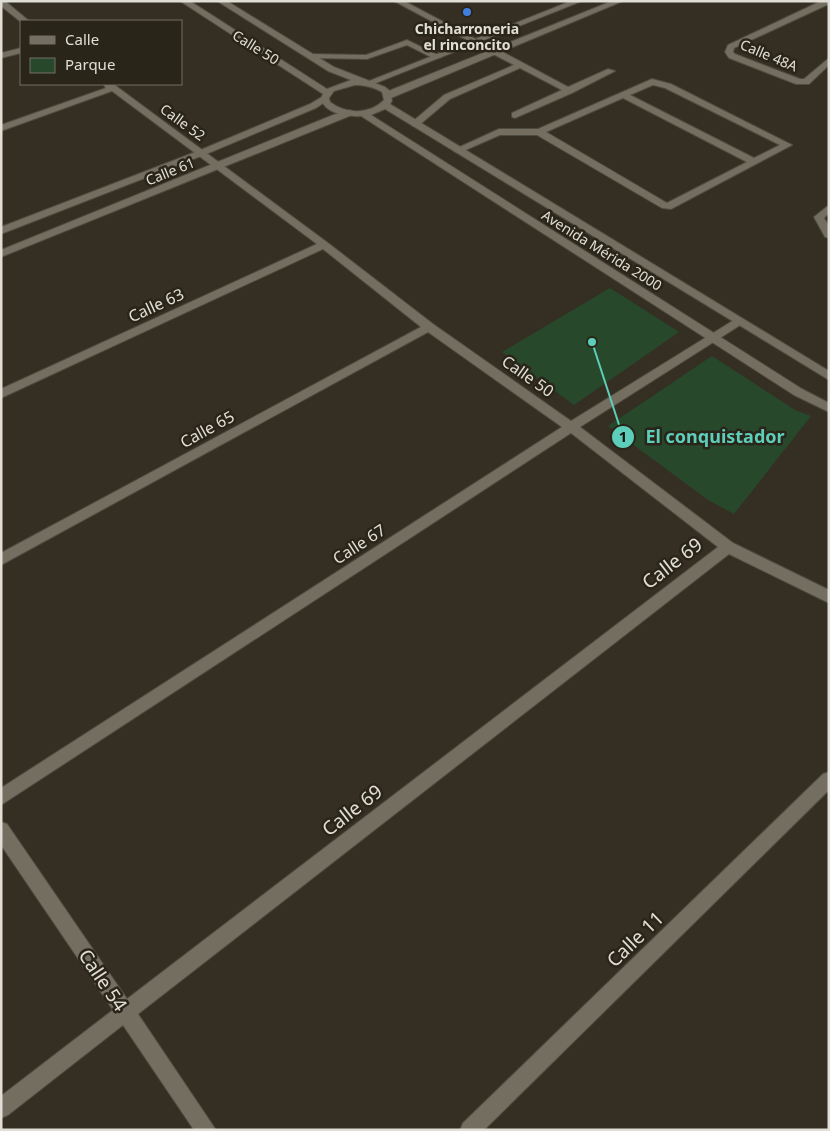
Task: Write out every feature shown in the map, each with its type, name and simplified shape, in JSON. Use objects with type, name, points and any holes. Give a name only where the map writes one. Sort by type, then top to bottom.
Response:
[{"type":"street","name":"Calle 50","points":[[184,1],[326,95],[331,108],[349,113]]},
{"type":"street","name":"Calle 50","points":[[220,1],[331,69],[365,83],[381,87],[386,100]]},
{"type":"street","points":[[398,1],[568,91]]},
{"type":"street","points":[[365,83],[477,42],[578,1]]},
{"type":"street","points":[[349,113],[362,113],[379,109],[394,92],[619,1]]},
{"type":"street","name":"Calle 48A","points":[[828,1],[731,47],[729,52],[732,56],[799,82],[806,82],[829,60]]},
{"type":"street","points":[[1,2],[24,20]]},
{"type":"street","points":[[310,56],[366,57],[407,42],[438,57]]},
{"type":"street","points":[[1,56],[20,50]]},
{"type":"street","points":[[415,124],[447,97],[521,65]]},
{"type":"street","points":[[515,115],[611,71]]},
{"type":"street","points":[[458,150],[499,132],[539,132],[652,82],[660,83],[787,145],[671,206],[665,206],[539,132]]},
{"type":"street","name":"Calle 61","points":[[1,232],[201,153],[313,106],[338,86],[345,83],[365,83]]},
{"type":"street","points":[[1,128],[110,86]]},
{"type":"street","name":"Calle 52","points":[[110,86],[218,166]]},
{"type":"street","points":[[624,95],[754,162]]},
{"type":"street","name":"Avenida Mérida 2000","points":[[386,100],[415,124],[829,376]]},
{"type":"street","name":"Calle 61","points":[[1,254],[336,116],[349,113]]},
{"type":"street","name":"Avenida Mérida 2000","points":[[362,113],[798,392],[829,408]]},
{"type":"street","name":"Calle 50","points":[[218,166],[429,327],[570,427],[728,547],[829,597]]},
{"type":"street","points":[[829,208],[819,217],[829,235]]},
{"type":"street","name":"Calle 63","points":[[1,394],[324,245]]},
{"type":"street","name":"Calle 67","points":[[1,797],[570,427],[738,322]]},
{"type":"street","name":"Calle 65","points":[[1,560],[429,327]]},
{"type":"street","name":"Calle 69","points":[[1,1108],[728,547]]},
{"type":"street","name":"Calle 11","points":[[470,1130],[829,779]]},
{"type":"street","name":"Calle 54","points":[[1,830],[206,1130]]},
{"type":"green space","points":[[610,288],[679,332],[574,405],[502,352]]},
{"type":"green space","points":[[712,356],[795,410],[811,416],[734,514],[708,500],[608,426]]},
{"type":"place","name":"Chicharroneria el rinconcito","points":[[467,12]]},
{"type":"place","name":"El conquistador","points":[[592,342]]}]
